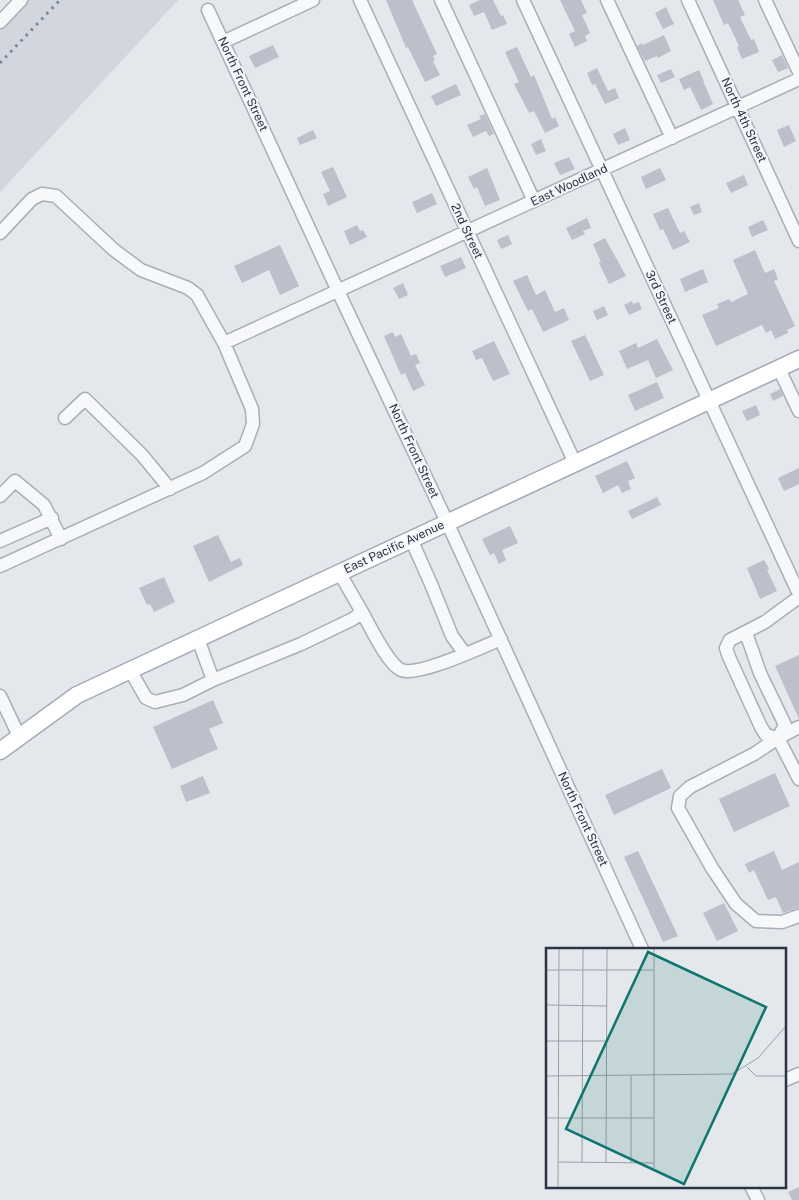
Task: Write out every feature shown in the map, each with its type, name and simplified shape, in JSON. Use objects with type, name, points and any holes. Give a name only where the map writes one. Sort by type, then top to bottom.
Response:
[{"type":"main road","name":"East Pacific Avenue","points":[[0,751],[76,695],[799,359]]},
{"type":"street","points":[[0,22],[21,0]]},
{"type":"street","points":[[223,42],[313,0]]},
{"type":"street","name":"2nd Street","points":[[360,0],[575,463]]},
{"type":"street","points":[[441,0],[534,201]]},
{"type":"street","name":"3rd Street","points":[[523,0],[799,596]]},
{"type":"street","points":[[607,0],[672,138]]},
{"type":"street","name":"North 4th Street","points":[[688,0],[799,241]]},
{"type":"street","points":[[766,0],[799,72]]},
{"type":"street","name":"North Front Street","points":[[208,10],[447,522],[642,948]]},
{"type":"street","name":"East Woodland","points":[[224,343],[799,79]]},
{"type":"street","points":[[0,233],[32,199],[42,194],[56,196],[114,250],[141,270],[188,288],[197,296],[224,343],[252,409],[253,424],[245,446],[203,473],[0,566]]},
{"type":"street","points":[[779,369],[799,411]]},
{"type":"street","points":[[65,418],[85,399],[142,455],[170,488]]},
{"type":"street","points":[[0,496],[15,481],[44,505],[61,539]]},
{"type":"street","points":[[0,541],[52,518]]},
{"type":"street","points":[[411,539],[452,636],[465,654]]},
{"type":"street","points":[[339,572],[386,655],[401,670],[414,671],[465,654],[501,639]]},
{"type":"street","points":[[799,596],[765,622],[730,640],[726,648],[766,735],[778,738],[799,779]]},
{"type":"street","points":[[130,670],[146,698],[154,702],[183,694],[301,644],[353,620],[362,612]]},
{"type":"street","points":[[746,633],[760,673],[785,725],[778,738]]},
{"type":"street","points":[[198,639],[213,680]]},
{"type":"street","points":[[0,696],[19,736]]},
{"type":"street","points":[[799,727],[754,754],[690,787],[680,796],[678,808],[712,868],[736,904],[756,921],[782,922],[799,916]]},
{"type":"street","points":[[786,1080],[799,1074]]},
{"type":"street","points":[[752,1188],[758,1200]]},
{"type":"shaded area","points":[[25,0],[178,0],[0,192],[0,26]]},
{"type":"building","points":[[386,0],[412,0],[437,54],[433,56],[435,60],[433,61],[440,75],[425,82],[408,47],[406,48]]},
{"type":"building","points":[[480,0],[493,0],[507,24],[492,30],[484,12],[474,16],[469,5]]},
{"type":"building","points":[[560,0],[581,0],[587,13],[582,15],[590,33],[585,36],[587,41],[575,47],[569,34],[575,31]]},
{"type":"building","points":[[713,0],[738,0],[745,15],[740,17],[751,40],[754,39],[759,52],[742,59],[737,47],[739,46],[728,23],[724,25]]},
{"type":"building","points":[[666,7],[674,24],[663,29],[655,13]]},
{"type":"building","points":[[664,35],[671,51],[658,58],[657,56],[645,61],[637,46]]},
{"type":"building","points":[[273,45],[279,57],[255,68],[249,56]]},
{"type":"building","points":[[517,47],[531,77],[534,75],[552,119],[555,117],[559,126],[545,133],[534,111],[529,113],[514,84],[519,82],[505,52]]},
{"type":"building","points":[[782,55],[788,68],[778,72],[772,60]]},
{"type":"building","points":[[597,68],[608,91],[615,88],[619,98],[605,104],[595,84],[592,85],[587,73]]},
{"type":"building","points":[[671,69],[675,77],[661,83],[657,75]]},
{"type":"building","points":[[699,70],[713,104],[701,110],[690,87],[684,90],[679,79]]},
{"type":"building","points":[[456,84],[461,95],[436,106],[431,96]]},
{"type":"building","points":[[485,114],[494,134],[489,136],[486,131],[473,137],[467,125],[481,119],[479,116]]},
{"type":"building","points":[[789,125],[796,141],[784,147],[777,130]]},
{"type":"building","points":[[625,128],[630,140],[618,145],[613,134]]},
{"type":"building","points":[[313,130],[317,138],[300,145],[297,138]]},
{"type":"building","points":[[541,139],[546,151],[536,155],[531,144]]},
{"type":"building","points":[[569,157],[575,169],[560,175],[554,163]]},
{"type":"building","points":[[333,167],[347,197],[328,206],[323,194],[330,191],[321,172]]},
{"type":"building","points":[[487,168],[500,200],[485,206],[477,187],[474,189],[468,177]]},
{"type":"building","points":[[660,168],[666,180],[646,189],[641,177]]},
{"type":"building","points":[[744,175],[748,185],[731,193],[726,183]]},
{"type":"building","points":[[432,193],[437,204],[417,213],[412,202]]},
{"type":"building","points":[[699,203],[702,212],[694,215],[690,207]]},
{"type":"building","points":[[668,208],[680,233],[684,231],[690,242],[673,250],[663,229],[660,230],[653,214]]},
{"type":"building","points":[[587,218],[591,228],[583,231],[585,234],[572,240],[566,228]]},
{"type":"building","points":[[763,220],[768,230],[752,237],[748,227]]},
{"type":"building","points":[[357,225],[360,231],[363,230],[367,237],[350,245],[344,231]]},
{"type":"building","points":[[508,235],[512,244],[501,249],[497,240]]},
{"type":"building","points":[[605,238],[626,276],[609,284],[593,244]]},
{"type":"building","points":[[280,245],[299,286],[280,295],[269,270],[242,283],[234,266]]},
{"type":"building","points":[[755,250],[765,273],[774,269],[778,279],[774,281],[795,326],[787,330],[788,333],[775,339],[771,330],[766,333],[762,325],[716,346],[702,315],[719,308],[717,304],[729,299],[731,302],[748,294],[733,260]]},
{"type":"building","points":[[461,257],[466,268],[445,277],[440,266]]},
{"type":"building","points":[[703,269],[708,282],[685,292],[680,279]]},
{"type":"building","points":[[527,275],[536,295],[545,290],[555,312],[564,308],[569,320],[543,332],[532,309],[528,311],[513,281]]},
{"type":"building","points":[[403,283],[408,295],[399,299],[393,288]]},
{"type":"building","points":[[632,301],[633,304],[639,302],[642,309],[629,315],[624,305]]},
{"type":"building","points":[[604,306],[608,315],[597,320],[593,311]]},
{"type":"building","points":[[393,332],[395,337],[401,334],[411,356],[416,354],[420,363],[415,365],[425,385],[413,391],[405,373],[401,375],[384,336]]},
{"type":"building","points":[[585,335],[604,375],[590,381],[571,341]]},
{"type":"building","points":[[657,339],[673,370],[656,378],[648,360],[627,369],[619,351],[636,343],[638,348]]},
{"type":"building","points":[[494,341],[510,374],[493,381],[482,358],[476,360],[472,351]]},
{"type":"building","points":[[657,382],[664,398],[635,411],[628,395]]},
{"type":"building","points":[[780,389],[783,396],[773,401],[770,394]]},
{"type":"building","points":[[756,405],[760,415],[747,421],[742,411]]},
{"type":"building","points":[[627,461],[635,478],[628,481],[631,489],[622,493],[618,485],[603,493],[595,476]]},
{"type":"building","points":[[799,468],[799,484],[784,491],[778,478]]},
{"type":"building","points":[[657,497],[661,505],[632,519],[628,511]]},
{"type":"building","points":[[510,526],[518,543],[502,550],[506,560],[499,564],[494,553],[490,555],[482,539]]},
{"type":"building","points":[[218,535],[231,562],[240,558],[243,565],[209,582],[193,546]]},
{"type":"building","points":[[764,560],[777,591],[760,599],[747,568]]},
{"type":"building","points":[[164,577],[175,602],[154,612],[150,604],[147,605],[139,588]]},
{"type":"building","points":[[799,655],[799,719],[775,666]]},
{"type":"building","points":[[213,700],[223,723],[209,729],[218,749],[172,769],[153,727]]},
{"type":"building","points":[[662,769],[671,788],[614,815],[605,795]]},
{"type":"building","points":[[775,773],[790,806],[734,832],[719,799]]},
{"type":"building","points":[[203,776],[210,793],[186,802],[180,786]]},
{"type":"building","points":[[638,851],[678,936],[663,942],[624,857]]},
{"type":"building","points":[[774,851],[782,870],[799,862],[799,908],[783,913],[776,897],[768,900],[754,870],[749,873],[745,864]]},
{"type":"building","points":[[724,903],[738,931],[717,941],[703,913]]},
{"type":"building","points":[[799,1187],[799,1200],[792,1200],[788,1192]]},
{"type":"railway","points":[[0,63],[60,0]]}]
